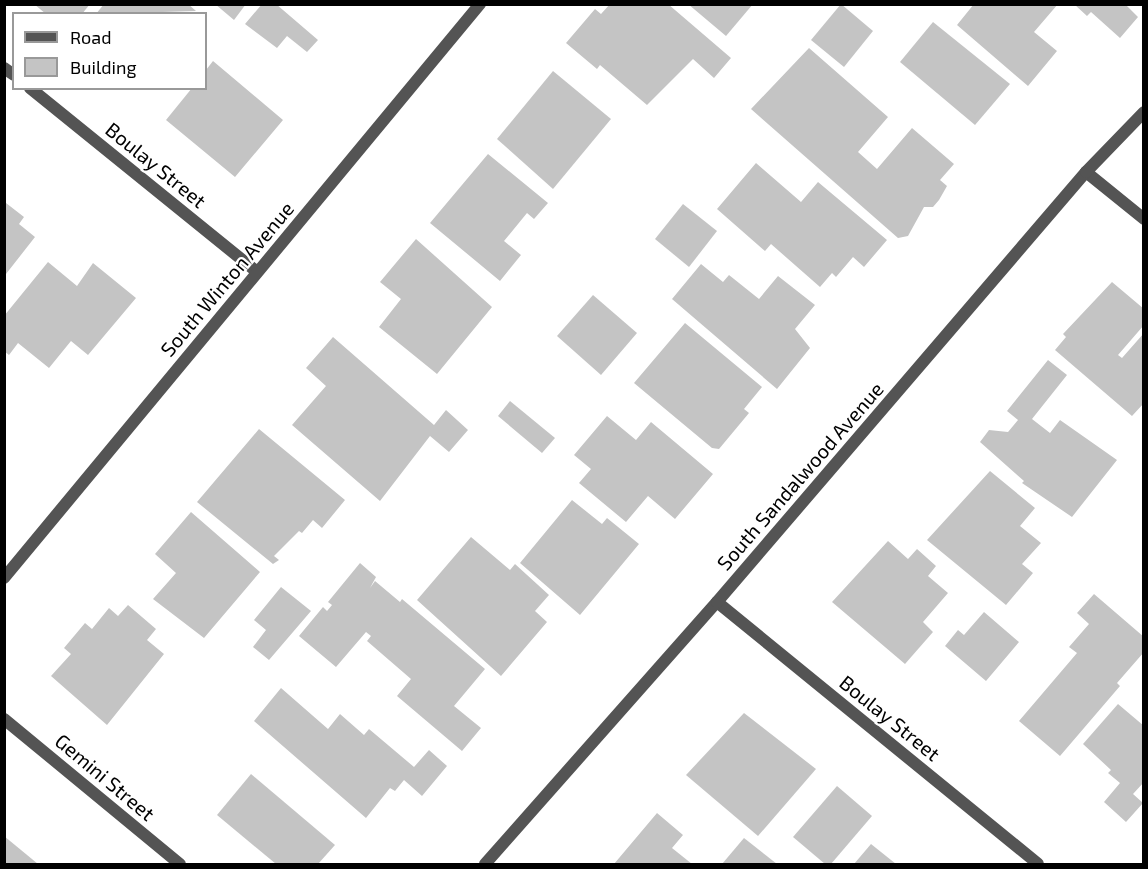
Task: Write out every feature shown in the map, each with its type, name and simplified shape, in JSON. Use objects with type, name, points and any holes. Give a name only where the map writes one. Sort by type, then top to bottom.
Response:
[{"type":"street","name":"South Winton Avenue","points":[[4,578],[480,4]]},
{"type":"street","name":"Boulay Street","points":[[32,90],[257,272]]},
{"type":"street","name":"South Sandalwood Avenue","points":[[485,864],[717,602],[1086,172],[1143,112]]},
{"type":"street","points":[[1086,172],[1143,219]]},
{"type":"street","name":"Boulay Street","points":[[717,602],[1038,864]]},
{"type":"street","name":"Gemini Street","points":[[4,719],[180,864]]},
{"type":"building","points":[[34,4],[90,4],[84,12],[44,12]]},
{"type":"building","points":[[104,4],[188,4],[196,11],[163,12],[98,12]]},
{"type":"building","points":[[215,4],[246,4],[234,20]]},
{"type":"building","points":[[262,4],[276,4],[318,40],[307,52],[287,36],[277,48],[245,24]]},
{"type":"building","points":[[610,4],[668,4],[731,58],[714,78],[693,59],[647,105],[600,65],[597,69],[566,43],[595,9],[601,14]]},
{"type":"building","points":[[688,4],[753,4],[726,36]]},
{"type":"building","points":[[841,4],[873,31],[844,67],[811,40]]},
{"type":"building","points":[[974,4],[1058,4],[1034,32],[1057,51],[1028,86],[957,25]]},
{"type":"building","points":[[1074,4],[1125,4],[1138,17],[1120,38],[1091,12],[1087,16]]},
{"type":"building","points":[[933,22],[1010,84],[975,125],[900,62]]},
{"type":"building","points":[[809,48],[888,117],[858,152],[877,169],[912,128],[954,164],[940,180],[947,186],[939,200],[933,207],[924,207],[908,236],[898,238],[751,109]]},
{"type":"building","points":[[213,61],[283,120],[235,177],[166,120],[190,90],[207,90],[207,69]]},
{"type":"building","points":[[553,71],[611,119],[553,189],[497,139]]},
{"type":"building","points":[[488,154],[548,203],[534,219],[527,213],[504,241],[521,255],[500,281],[430,223]]},
{"type":"building","points":[[756,163],[801,202],[818,182],[887,240],[864,267],[853,257],[836,277],[832,273],[820,287],[771,244],[765,251],[717,209]]},
{"type":"building","points":[[6,203],[24,217],[19,224],[35,237],[6,274]]},
{"type":"building","points":[[683,204],[717,231],[689,267],[655,239]]},
{"type":"building","points":[[416,239],[492,307],[437,374],[379,327],[401,299],[380,282]]},
{"type":"building","points":[[48,262],[77,286],[93,263],[136,298],[88,355],[71,341],[49,368],[18,343],[9,355],[4,351],[4,316]]},
{"type":"building","points":[[701,264],[723,282],[729,275],[759,299],[778,276],[815,305],[795,329],[810,348],[777,389],[672,299]]},
{"type":"building","points":[[1112,282],[1144,309],[1144,325],[1118,355],[1122,358],[1144,333],[1144,403],[1132,416],[1055,350],[1066,337],[1063,334]]},
{"type":"building","points":[[593,295],[637,333],[601,375],[557,336]]},
{"type":"building","points":[[685,323],[762,387],[744,409],[749,413],[719,449],[712,448],[634,383]]},
{"type":"building","points":[[333,337],[434,425],[446,410],[468,430],[449,452],[430,436],[380,501],[292,425],[326,386],[306,368]]},
{"type":"building","points":[[1048,360],[1067,375],[1032,419],[1050,433],[1060,420],[1117,460],[1072,517],[1022,483],[1024,481],[980,442],[989,430],[1008,432],[1018,420],[1007,411]]},
{"type":"building","points":[[510,401],[555,438],[542,453],[498,416]]},
{"type":"building","points":[[607,416],[636,440],[651,422],[713,474],[675,519],[648,496],[626,522],[579,483],[591,469],[574,455]]},
{"type":"building","points":[[259,429],[345,500],[322,528],[313,520],[302,533],[299,531],[274,556],[279,560],[273,564],[197,502]]},
{"type":"building","points":[[990,471],[1035,508],[1020,526],[1041,543],[1022,564],[1033,573],[1006,605],[927,540]]},
{"type":"building","points":[[572,500],[602,524],[607,518],[639,544],[580,615],[520,563]]},
{"type":"building","points":[[191,512],[260,572],[204,638],[153,599],[176,573],[155,554]]},
{"type":"building","points":[[471,537],[510,570],[515,564],[549,595],[535,611],[547,622],[501,676],[417,600]]},
{"type":"building","points":[[888,541],[908,559],[917,549],[936,566],[928,576],[948,593],[923,622],[933,632],[905,664],[832,602]]},
{"type":"building","points":[[360,563],[376,577],[370,588],[375,581],[400,602],[402,599],[485,669],[454,706],[481,728],[462,751],[397,696],[411,679],[367,641],[371,636],[366,632],[336,667],[299,636],[323,607],[327,611],[332,605],[328,602]]},
{"type":"building","points":[[281,587],[311,611],[269,660],[253,647],[266,630],[254,620]]},
{"type":"building","points":[[1094,594],[1144,637],[1144,652],[1117,683],[1120,686],[1060,756],[1019,721],[1077,653],[1069,647],[1089,624],[1077,613]]},
{"type":"building","points":[[128,605],[156,629],[147,640],[164,654],[107,725],[51,676],[71,654],[64,648],[85,623],[92,629],[109,608],[118,616]]},
{"type":"building","points":[[984,612],[1019,642],[986,681],[945,646],[958,630],[964,635]]},
{"type":"building","points":[[281,688],[328,729],[340,714],[364,735],[369,729],[414,767],[429,750],[447,766],[422,796],[404,780],[395,791],[390,788],[366,818],[254,721]]},
{"type":"building","points":[[1118,704],[1144,726],[1144,782],[1133,794],[1143,803],[1126,822],[1104,802],[1120,783],[1108,773],[1111,770],[1083,744]]},
{"type":"building","points":[[744,713],[816,769],[758,836],[686,775]]},
{"type":"building","points":[[251,774],[335,845],[318,864],[276,864],[217,815]]},
{"type":"building","points":[[837,786],[872,816],[831,864],[825,864],[793,837]]},
{"type":"building","points":[[657,813],[683,835],[672,848],[692,864],[614,864]]},
{"type":"building","points":[[4,836],[38,864],[4,864]]},
{"type":"building","points":[[744,838],[777,864],[722,864]]},
{"type":"building","points":[[871,844],[896,864],[854,864]]}]
